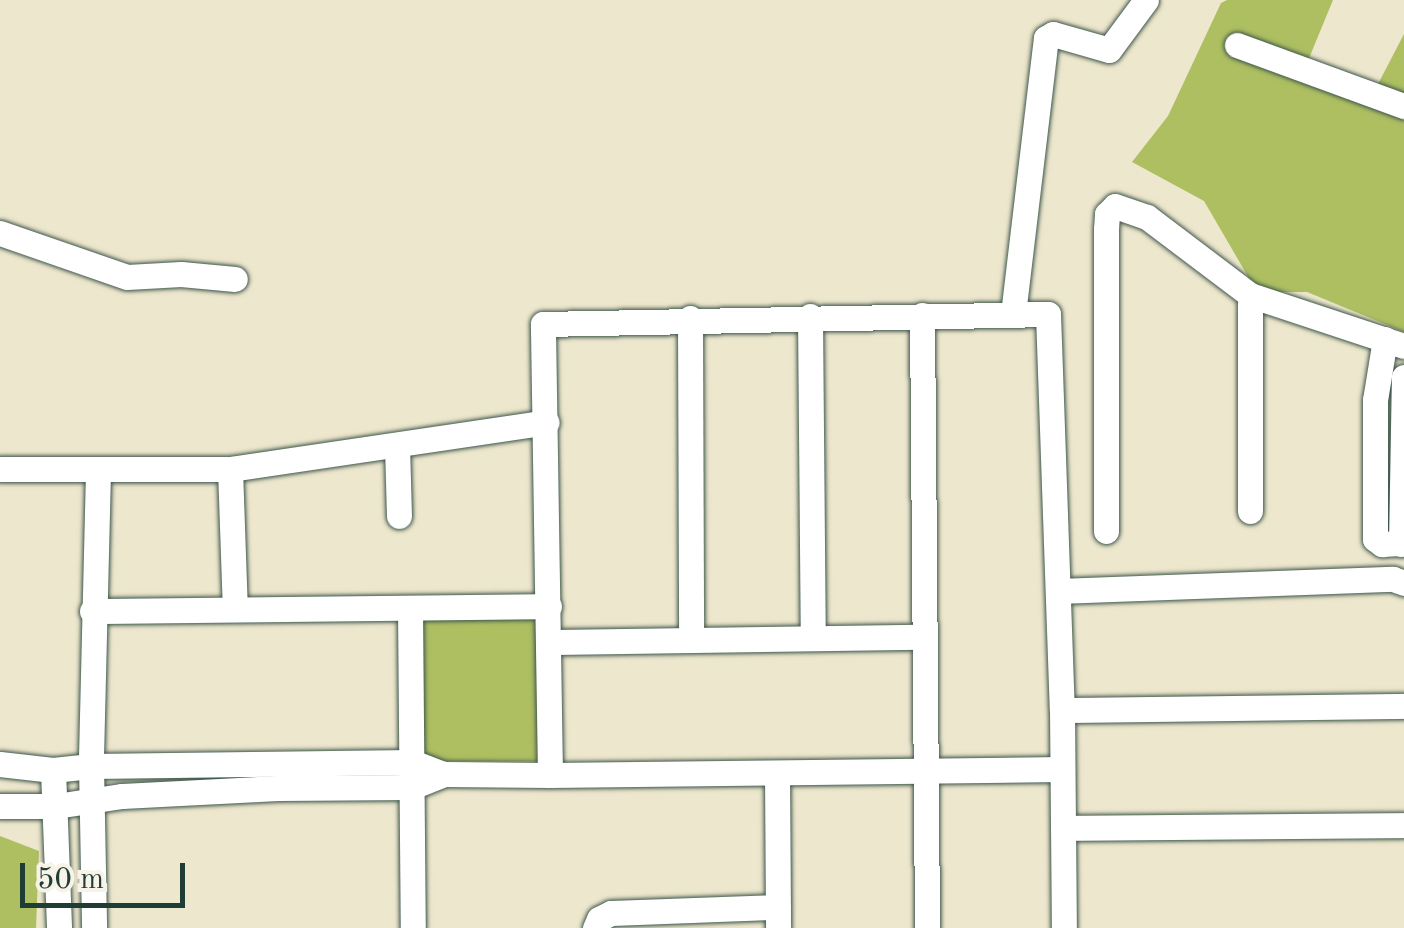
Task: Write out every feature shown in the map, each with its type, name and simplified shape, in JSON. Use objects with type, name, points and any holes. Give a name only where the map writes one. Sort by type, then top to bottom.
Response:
[{"type":"street","points":[[1013,314],[1046,38],[1053,34],[1109,50],[1146,0]]},
{"type":"street","points":[[1237,45],[1404,106]]},
{"type":"street","points":[[1106,531],[1106,229],[1110,209],[1124,205],[1136,210],[1250,295],[1394,342],[1375,400],[1376,538],[1382,544],[1402,544],[1404,377]]},
{"type":"street","points":[[0,233],[127,276],[181,274],[234,280]]},
{"type":"street","points":[[1250,295],[1250,511]]},
{"type":"street","points":[[922,315],[927,928]]},
{"type":"street","points":[[550,776],[547,422],[540,333],[546,321],[1051,315],[1064,928]]},
{"type":"street","points":[[810,316],[813,637]]},
{"type":"street","points":[[690,318],[691,638]]},
{"type":"street","points":[[0,470],[230,469],[547,422]]},
{"type":"street","points":[[397,445],[399,516]]},
{"type":"street","points":[[230,469],[235,609]]},
{"type":"street","points":[[94,928],[92,611],[98,471]]},
{"type":"street","points":[[1058,591],[1394,579],[1404,583]]},
{"type":"street","points":[[92,611],[548,606]]},
{"type":"street","points":[[410,608],[413,928]]},
{"type":"street","points":[[549,642],[924,637]]},
{"type":"street","points":[[1062,710],[1404,706]]},
{"type":"street","points":[[0,764],[54,770],[91,766],[550,776],[1062,769]]},
{"type":"street","points":[[54,770],[58,928]]},
{"type":"street","points":[[594,928],[600,918],[611,913],[778,918],[777,772]]},
{"type":"street","points":[[0,806],[56,806],[412,775]]},
{"type":"street","points":[[1063,828],[1404,825]]},
{"type":"green space","points":[[1333,0],[1305,68],[1378,84],[1404,34],[1404,332],[1307,292],[1257,292],[1204,201],[1132,162],[1168,116],[1221,3]]},
{"type":"green space","points":[[538,614],[539,761],[424,761],[419,616]]},
{"type":"green space","points":[[0,836],[39,851],[36,928],[0,928]]}]
